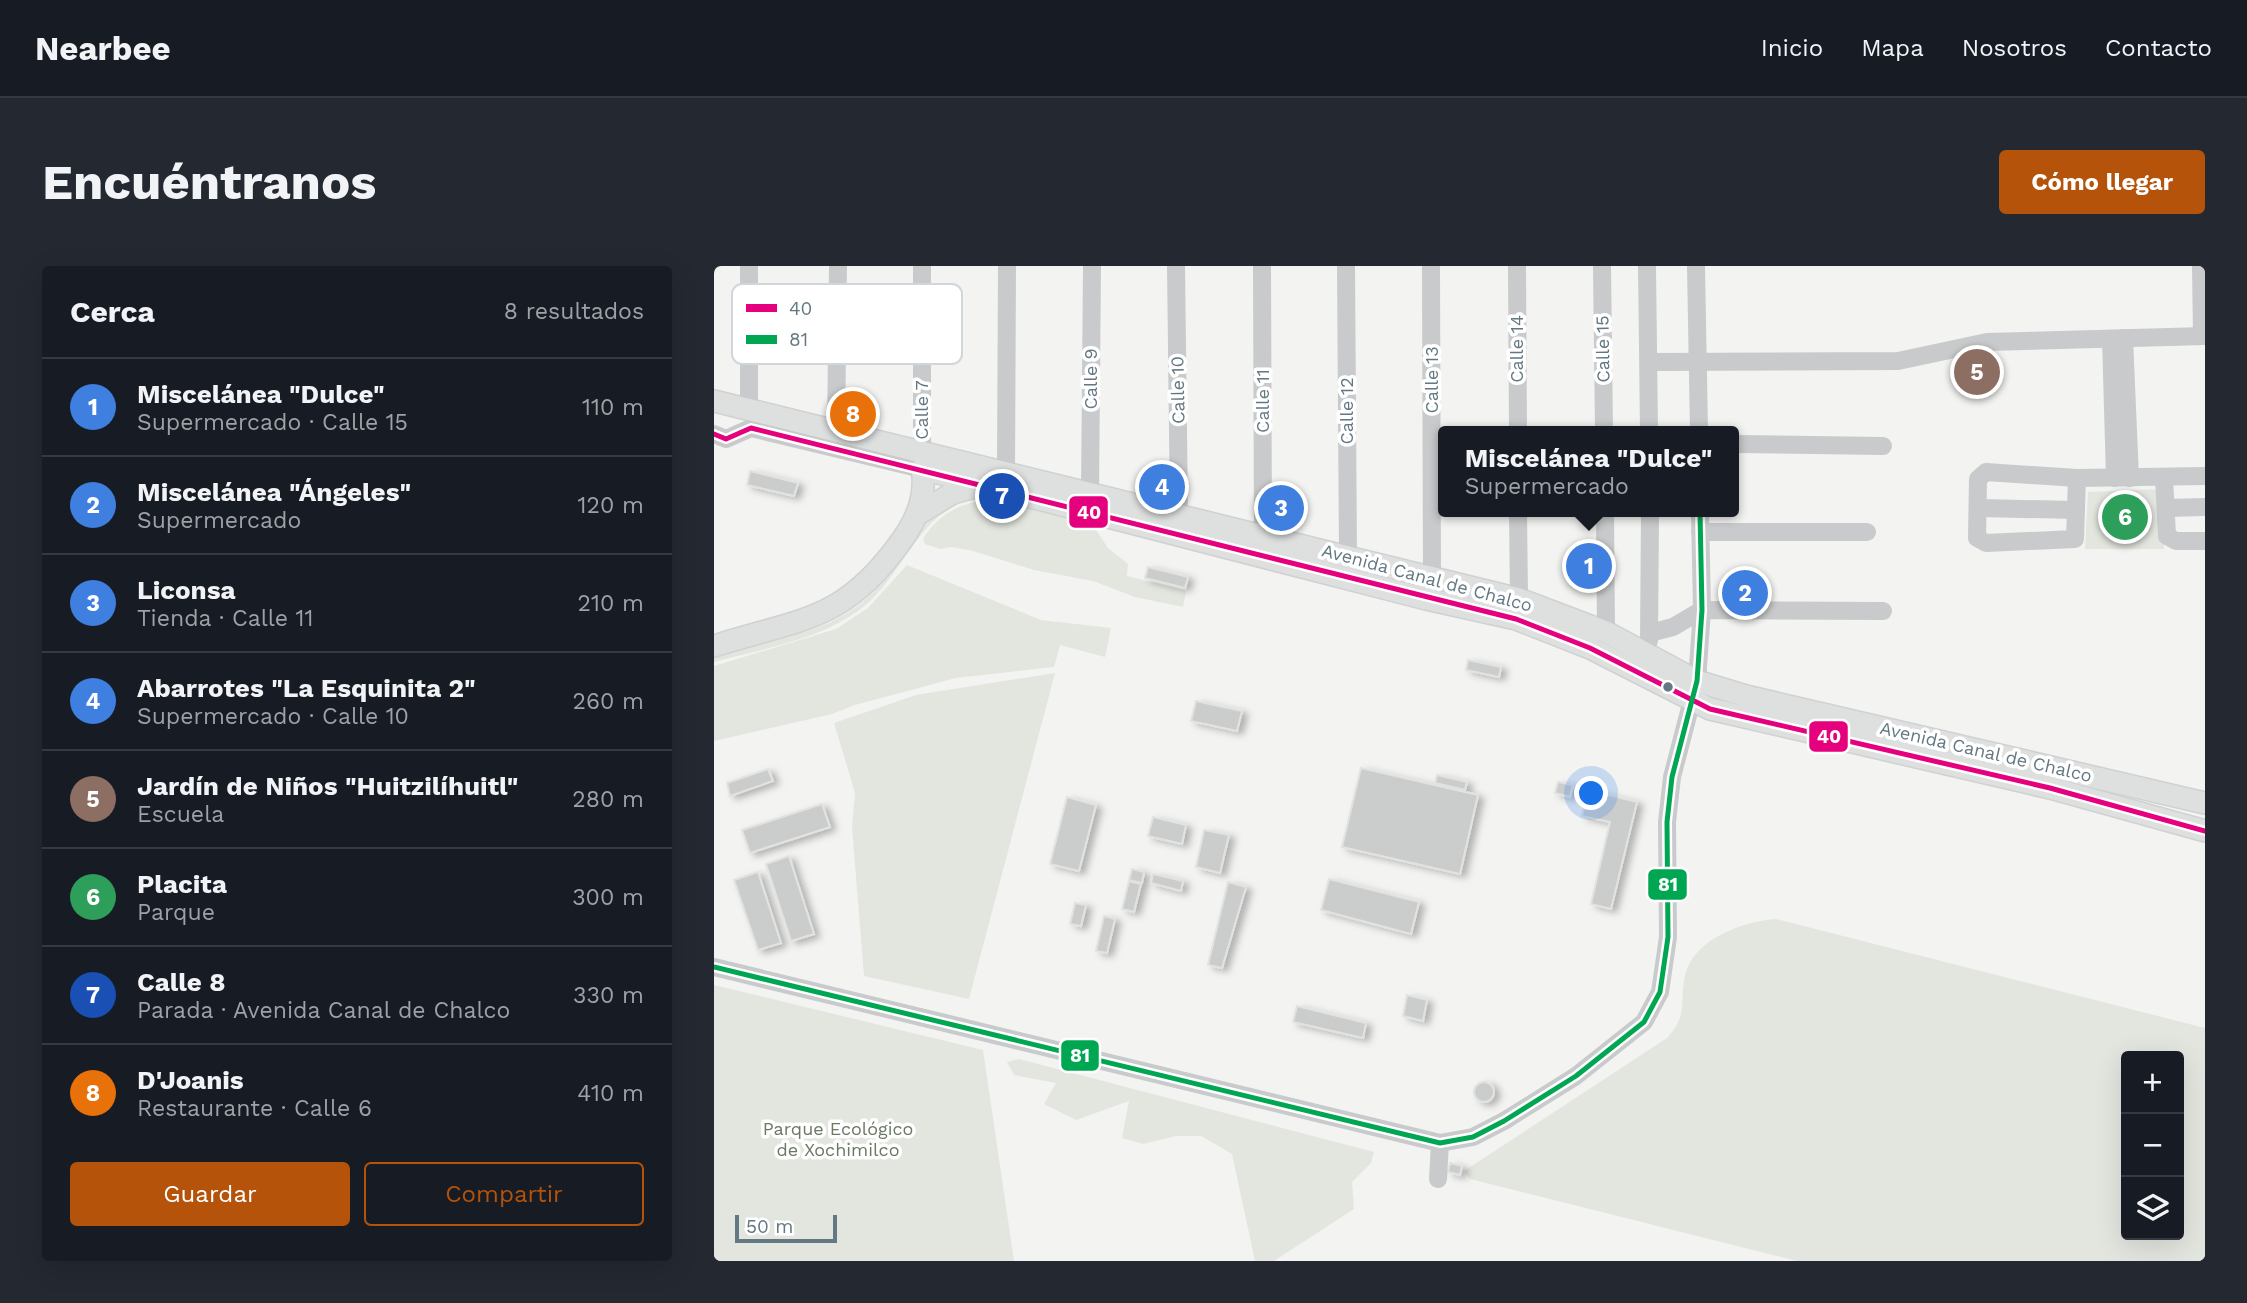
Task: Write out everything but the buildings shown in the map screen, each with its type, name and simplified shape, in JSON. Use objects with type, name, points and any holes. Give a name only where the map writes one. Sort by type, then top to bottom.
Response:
[{"type":"main road","name":"Avenida Canal de Chalco","points":[[716,403],[836,432],[922,461],[980,486],[1516,619],[1694,691],[1746,696],[2205,803]]},
{"type":"main road","name":"Avenida Canal de Chalco","points":[[922,461],[1006,472],[1519,599],[1606,632],[1646,654],[1694,691],[1710,709],[2037,785],[2205,831]]},
{"type":"main road","points":[[714,646],[820,614],[850,597],[882,568],[915,519],[923,495],[922,461]]},
{"type":"main road","points":[[915,519],[953,493],[980,486]]},
{"type":"street","points":[[749,266],[749,284]]},
{"type":"street","points":[[838,266],[838,284]]},
{"type":"street","name":"Calle 7","points":[[922,266],[922,284]]},
{"type":"street","points":[[1006,266],[1006,472]]},
{"type":"street","name":"Calle 9","points":[[1090,493],[1092,266]]},
{"type":"street","name":"Calle 10","points":[[1176,266],[1179,513]]},
{"type":"street","name":"Calle 11","points":[[1262,266],[1263,536]]},
{"type":"street","name":"Calle 12","points":[[1346,266],[1348,557]]},
{"type":"street","name":"Calle 13","points":[[1431,266],[1432,579]]},
{"type":"street","name":"Calle 14","points":[[1517,266],[1518,426]]},
{"type":"street","name":"Calle 15","points":[[1602,266],[1604,426]]},
{"type":"street","points":[[1647,266],[1649,426]]},
{"type":"street","points":[[1696,266],[1699,426]]},
{"type":"street","points":[[1649,362],[1898,361],[1987,342],[2203,336],[2201,266]]},
{"type":"street","points":[[2118,338],[2122,478]]},
{"type":"street","points":[[749,364],[749,409]]},
{"type":"street","points":[[836,432],[837,364]]},
{"type":"street","name":"Calle 7","points":[[922,364],[922,461]]},
{"type":"street","name":"Avenida Canal de Chalco","points":[[714,434],[726,439],[751,428],[922,461]]},
{"type":"street","points":[[1739,444],[1883,446]]},
{"type":"street","points":[[2077,478],[2076,533],[2070,541],[1986,543],[1977,538],[1978,479],[1986,472],[2077,478],[2205,476]]},
{"type":"street","points":[[2164,477],[2167,536],[2171,540],[2205,541]]},
{"type":"street","points":[[2166,508],[2205,507]]},
{"type":"street","points":[[1978,508],[2076,510]]},
{"type":"street","points":[[1518,517],[1519,599]]},
{"type":"street","points":[[1605,517],[1606,632]]},
{"type":"street","points":[[1646,654],[1650,633],[1650,517]]},
{"type":"street","points":[[714,967],[1440,1143],[1473,1136],[1504,1121],[1576,1076],[1644,1022],[1660,992],[1669,926],[1667,822],[1672,777],[1694,691],[1702,610],[1700,517]]},
{"type":"street","points":[[1700,533],[1867,532]]},
{"type":"street","points":[[1650,633],[1673,627],[1702,610],[1883,611]]},
{"type":"street","points":[[1438,1179],[1440,1143]]},
{"type":"green space","points":[[2164,489],[2164,549],[2085,549],[2088,492]]},
{"type":"green space","points":[[991,499],[1092,524],[1108,548],[1128,564],[1127,576],[1186,591],[1183,607],[1135,597],[1093,581],[1034,570],[973,551],[952,547],[940,549],[925,544],[923,539],[929,530],[944,516],[970,503]]},
{"type":"green space","points":[[961,502],[933,521],[880,591],[852,615],[795,641],[714,662],[714,655],[799,634],[839,618],[873,592],[933,514],[941,507]]},
{"type":"green space","points":[[907,565],[1041,620],[1111,628],[1105,657],[1060,645],[1054,667],[956,678],[855,705],[832,714],[714,741],[714,666],[836,629],[868,608]]},
{"type":"green space","points":[[1055,673],[969,999],[864,976],[852,827],[855,793],[834,723],[916,695]]},
{"type":"green space","points":[[1776,919],[2205,1028],[2205,1261],[1797,1261],[1470,1179],[1464,1171],[1667,1038],[1679,1021],[1684,982],[1691,960],[1711,941],[1750,923]]},
{"type":"green space","name":"Parque Ecológico de Xochimilco","points":[[714,985],[983,1050],[1014,1261],[714,1261]]},
{"type":"green space","points":[[1019,1059],[1374,1152],[1371,1163],[1352,1182],[1354,1209],[1274,1261],[1255,1261],[1232,1154],[1201,1136],[1176,1136],[1143,1144],[1122,1138],[1129,1101],[1076,1120],[1044,1104],[1056,1083],[1014,1075],[1007,1062]]},
{"type":"transit line","name":"40","points":[[714,434],[726,439],[751,428],[1516,619],[1590,648],[1710,709],[2050,788],[2205,831]]},
{"type":"transit line","name":"81","points":[[714,967],[1440,1143],[1473,1137],[1576,1076],[1644,1022],[1660,992],[1668,937],[1667,822],[1672,777],[1697,681],[1702,610],[1700,517]]},
{"type":"place","name":"Jardín de Niños \"Huitzilíhuitl\"","points":[[1977,372]]},
{"type":"place","name":"D'Joanis","points":[[853,414]]},
{"type":"place","name":"Abarrotes \"La Esquinita 2\"","points":[[1162,487]]},
{"type":"place","name":"Calle 8","points":[[1002,496]]},
{"type":"place","name":"Liconsa","points":[[1281,508]]},
{"type":"place","name":"Placita","points":[[2125,517]]},
{"type":"place","name":"Miscelánea \"Dulce\"","points":[[1589,566]]},
{"type":"place","name":"Miscelánea \"Ángeles\"","points":[[1745,593]]}]
